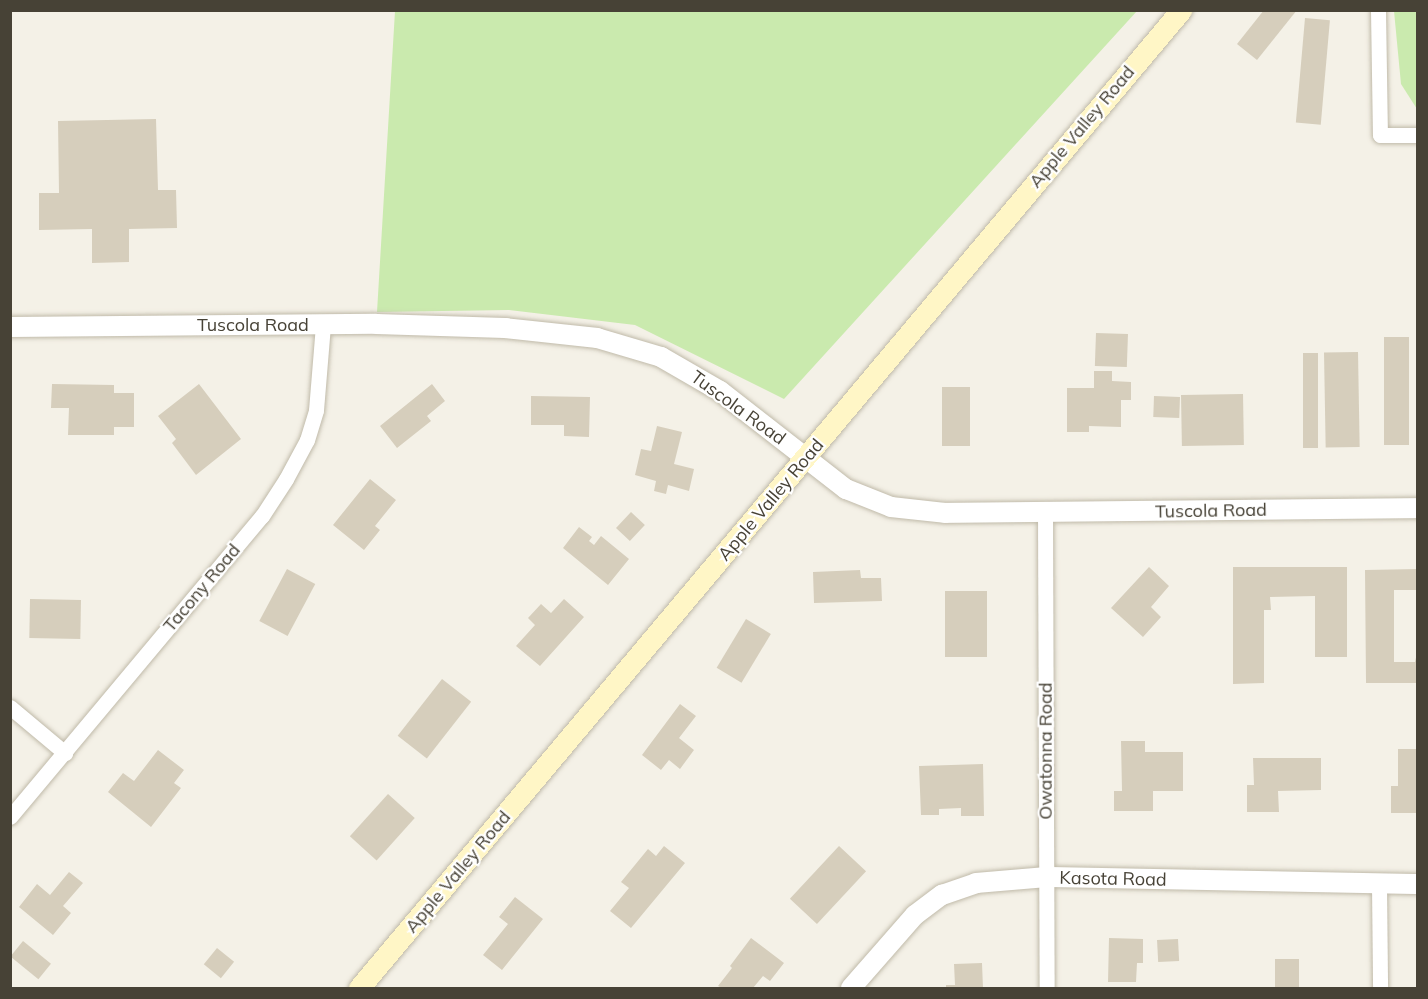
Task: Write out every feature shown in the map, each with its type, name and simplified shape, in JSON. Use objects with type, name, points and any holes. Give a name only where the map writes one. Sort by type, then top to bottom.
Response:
[{"type":"main road","name":"Apple Valley Road","points":[[359,988],[806,458],[931,303],[1181,10]]},
{"type":"street","points":[[1378,10],[1380,135],[1418,135]]},
{"type":"street","name":"Tuscola Road","points":[[10,327],[323,325],[505,328],[597,338],[661,357],[720,391],[846,489],[891,507],[945,513],[1418,508]]},
{"type":"street","name":"Tacony Road","points":[[10,817],[262,516],[307,440],[316,410],[323,325]]},
{"type":"street","name":"Owatonna Road","points":[[1045,513],[1047,988]]},
{"type":"street","points":[[10,707],[65,753]]},
{"type":"street","name":"Kasota Road","points":[[851,988],[915,915],[942,895],[976,883],[1047,877],[1418,884]]},
{"type":"street","points":[[1379,885],[1380,988]]},
{"type":"green space","points":[[395,10],[1137,11],[784,399],[635,325],[509,310],[377,312]]},
{"type":"green space","points":[[1394,11],[1417,11],[1417,109],[1401,84]]},
{"type":"building","points":[[1264,10],[1297,10],[1257,60],[1237,44]]},
{"type":"building","points":[[1305,18],[1330,20],[1321,125],[1296,123]]},
{"type":"building","points":[[156,119],[158,190],[176,190],[177,228],[129,229],[129,262],[92,263],[92,229],[39,230],[39,193],[59,193],[58,121]]},
{"type":"building","points":[[1096,333],[1128,334],[1127,367],[1095,366]]},
{"type":"building","points":[[1384,337],[1409,337],[1409,445],[1384,445]]},
{"type":"building","points":[[1358,352],[1360,447],[1326,448],[1324,353]]},
{"type":"building","points":[[1303,353],[1318,353],[1318,448],[1303,448]]},
{"type":"building","points":[[1094,371],[1112,371],[1112,381],[1131,382],[1131,400],[1121,400],[1121,427],[1089,426],[1089,432],[1067,432],[1067,388],[1094,388]]},
{"type":"building","points":[[52,384],[114,385],[114,393],[134,393],[134,427],[114,427],[114,435],[68,435],[69,408],[51,408]]},
{"type":"building","points":[[199,384],[241,439],[196,475],[172,443],[176,439],[158,416]]},
{"type":"building","points":[[432,384],[445,401],[427,416],[431,421],[397,448],[380,426]]},
{"type":"building","points":[[942,387],[970,387],[970,446],[942,446]]},
{"type":"building","points":[[1243,394],[1244,445],[1182,446],[1181,395]]},
{"type":"building","points":[[531,396],[590,397],[589,437],[564,436],[564,425],[531,425]]},
{"type":"building","points":[[1154,396],[1180,397],[1179,418],[1153,417]]},
{"type":"building","points":[[657,426],[682,432],[674,464],[694,469],[689,491],[668,485],[666,494],[654,491],[656,481],[635,475],[641,449],[651,451]]},
{"type":"building","points":[[370,479],[396,500],[375,526],[380,530],[364,550],[333,525]]},
{"type":"building","points":[[631,512],[645,525],[630,541],[616,528]]},
{"type":"building","points":[[579,527],[592,537],[589,541],[594,545],[601,536],[629,559],[608,585],[563,548]]},
{"type":"building","points":[[1149,567],[1169,586],[1151,607],[1161,617],[1143,637],[1111,608]]},
{"type":"building","points":[[1233,567],[1347,567],[1347,657],[1315,657],[1315,596],[1270,597],[1271,610],[1264,610],[1264,683],[1233,684]]},
{"type":"building","points":[[287,569],[315,584],[288,636],[259,621]]},
{"type":"building","points":[[1418,569],[1418,590],[1394,590],[1394,662],[1415,662],[1418,648],[1418,683],[1366,683],[1365,570]]},
{"type":"building","points":[[860,570],[861,578],[881,578],[882,601],[814,603],[813,572]]},
{"type":"building","points":[[945,591],[987,591],[987,657],[945,657]]},
{"type":"building","points":[[30,599],[81,600],[80,639],[29,638]]},
{"type":"building","points":[[564,599],[584,617],[540,666],[516,646],[535,625],[528,618],[541,604],[551,613]]},
{"type":"building","points":[[746,619],[771,634],[742,683],[717,668]]},
{"type":"building","points":[[442,679],[471,702],[427,759],[398,736]]},
{"type":"building","points":[[680,704],[696,716],[679,738],[694,750],[680,769],[669,760],[661,770],[642,755]]},
{"type":"building","points":[[1121,741],[1145,741],[1145,752],[1183,752],[1183,791],[1153,791],[1153,811],[1114,811],[1114,791],[1122,791]]},
{"type":"building","points":[[1398,749],[1418,749],[1418,813],[1391,813],[1391,786],[1398,786]]},
{"type":"building","points":[[158,750],[184,770],[174,783],[181,788],[151,827],[108,792],[123,773],[134,781]]},
{"type":"building","points":[[1253,758],[1321,758],[1321,790],[1278,791],[1279,812],[1247,812],[1247,785],[1254,785]]},
{"type":"building","points":[[983,764],[984,816],[961,816],[961,808],[939,809],[939,815],[921,815],[919,766]]},
{"type":"building","points":[[388,794],[415,818],[377,860],[350,836]]},
{"type":"building","points":[[664,846],[685,863],[631,928],[610,911],[629,888],[621,882],[648,849],[656,856]]},
{"type":"building","points":[[839,846],[866,871],[817,924],[790,899]]},
{"type":"building","points":[[69,872],[83,883],[63,906],[71,913],[53,935],[19,907],[37,884],[50,895]]},
{"type":"building","points":[[515,897],[543,919],[502,970],[483,955],[508,924],[499,917]]},
{"type":"building","points":[[751,938],[784,963],[770,981],[763,976],[753,988],[718,986],[732,968],[730,966]]},
{"type":"building","points":[[1109,938],[1143,939],[1143,963],[1137,963],[1136,982],[1108,982]]},
{"type":"building","points":[[1178,939],[1179,961],[1158,962],[1157,940]]},
{"type":"building","points":[[23,941],[51,964],[38,979],[10,957]]},
{"type":"building","points":[[217,948],[234,962],[221,978],[204,964]]},
{"type":"building","points":[[1275,959],[1299,959],[1299,988],[1275,988]]},
{"type":"building","points":[[982,963],[983,988],[946,988],[946,985],[955,985],[954,964]]}]
